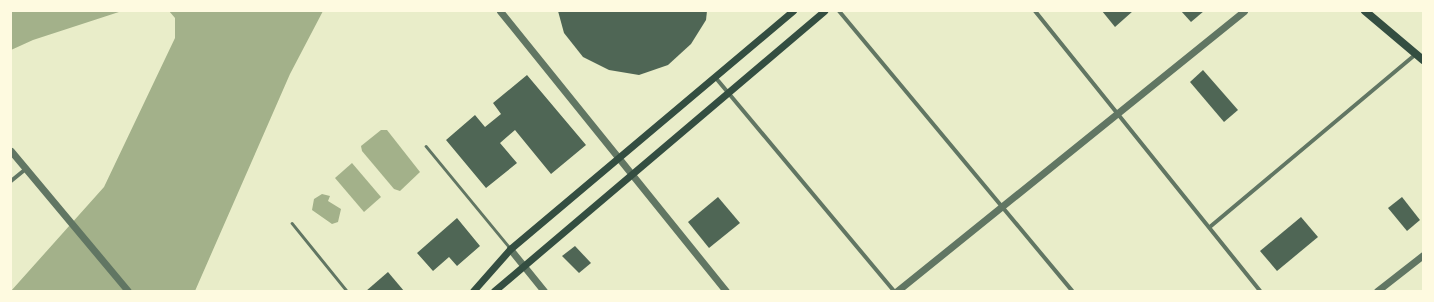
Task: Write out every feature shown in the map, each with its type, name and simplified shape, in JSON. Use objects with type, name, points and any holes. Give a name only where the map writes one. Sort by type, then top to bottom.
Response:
[{"type":"main road","points":[[473,291],[510,249],[793,11]]},
{"type":"main road","points":[[494,291],[727,91],[824,11]]},
{"type":"main road","points":[[1365,11],[1417,53],[1423,60]]},
{"type":"street","points":[[500,11],[550,68],[726,291]]},
{"type":"street","points":[[839,11],[1072,291]]},
{"type":"street","points":[[714,76],[895,291],[1244,11]]},
{"type":"street","points":[[1037,12],[1211,226],[1260,291]]},
{"type":"street","points":[[1211,226],[1417,53]]},
{"type":"street","points":[[11,151],[128,291]]},
{"type":"street","points":[[11,182],[26,169]]},
{"type":"street","points":[[510,249],[544,291]]},
{"type":"street","points":[[1377,291],[1422,257]]},
{"type":"lane","points":[[426,146],[510,249]]},
{"type":"lane","points":[[292,223],[347,291]]},
{"type":"shaded area","points":[[11,11],[122,11],[33,40],[11,50]]},
{"type":"shaded area","points":[[169,11],[323,11],[290,74],[195,291],[11,291],[104,187],[175,38],[175,18]]},
{"type":"shaded area","points":[[381,130],[387,130],[420,172],[400,191],[394,189],[362,151],[361,146]]},
{"type":"shaded area","points":[[352,163],[381,197],[364,212],[335,178]]},
{"type":"shaded area","points":[[322,194],[330,196],[328,201],[341,209],[338,222],[332,224],[312,210],[314,199]]},
{"type":"building","points":[[558,11],[707,11],[706,20],[691,44],[668,65],[639,75],[609,70],[583,57],[564,33]]},
{"type":"building","points":[[1102,11],[1133,11],[1115,27]]},
{"type":"building","points":[[1181,11],[1204,11],[1191,22]]},
{"type":"building","points":[[1203,70],[1238,110],[1224,122],[1190,82]]},
{"type":"building","points":[[527,75],[586,145],[551,174],[515,130],[500,143],[517,163],[486,188],[446,140],[475,115],[485,127],[501,114],[493,103]]},
{"type":"building","points":[[718,197],[740,223],[709,248],[688,222]]},
{"type":"building","points":[[1402,197],[1420,220],[1407,231],[1388,208]]},
{"type":"building","points":[[1301,217],[1318,237],[1277,271],[1260,251]]},
{"type":"building","points":[[457,218],[480,246],[457,266],[449,257],[433,271],[417,253]]},
{"type":"building","points":[[575,246],[591,263],[579,273],[562,256]]},
{"type":"building","points":[[388,272],[404,291],[366,291]]}]
